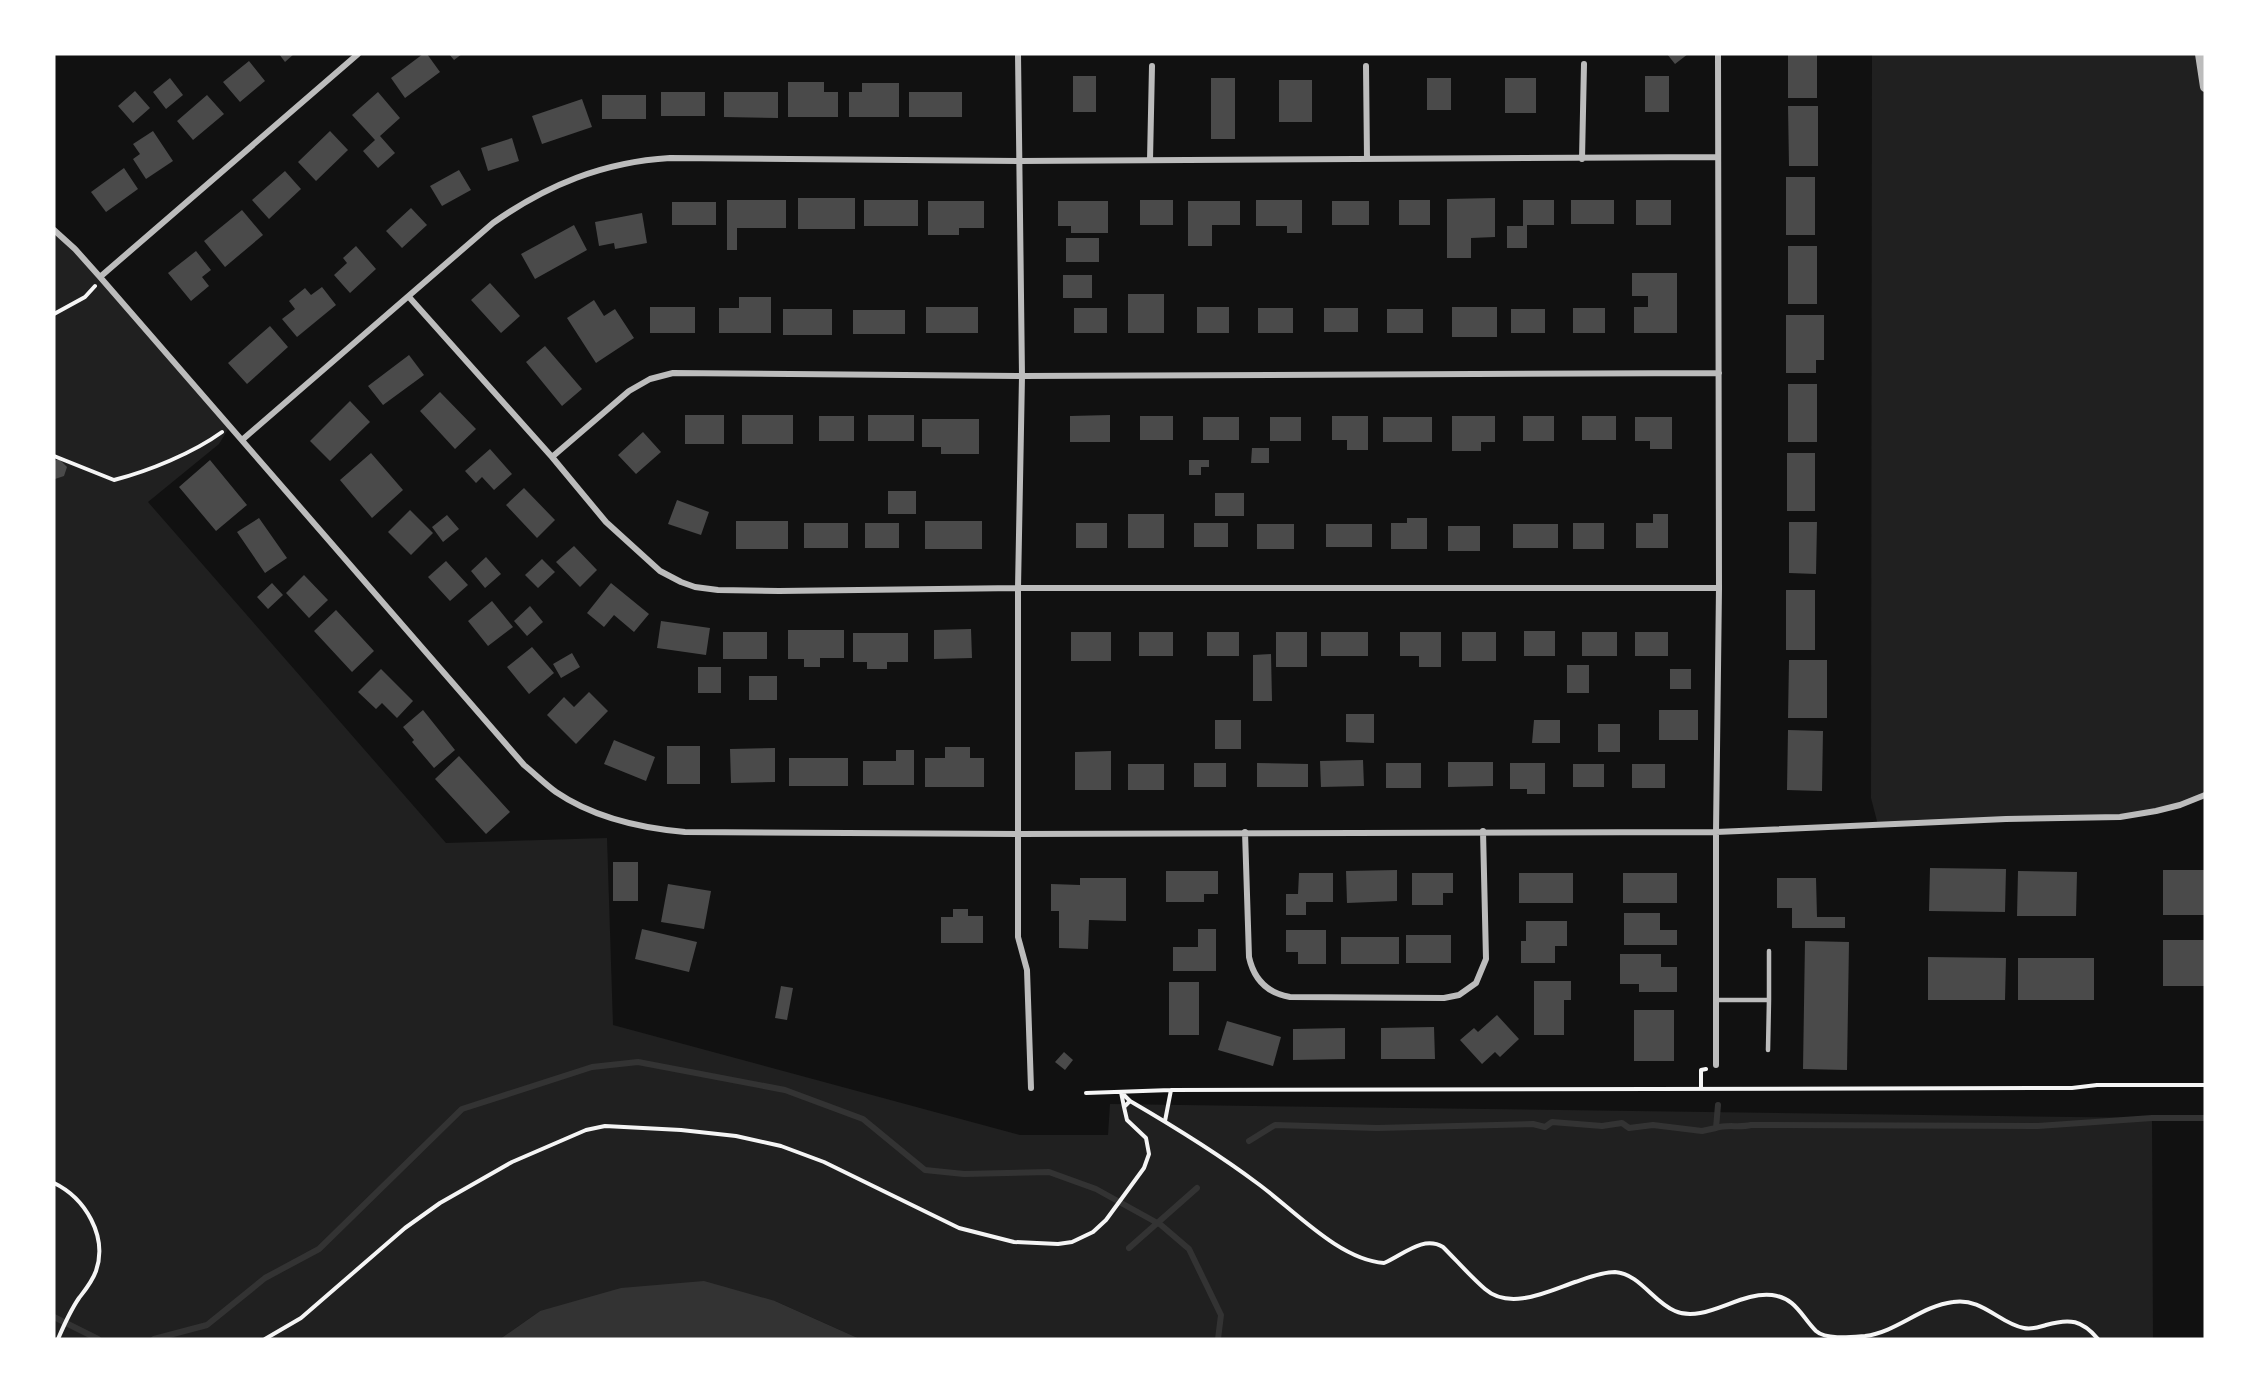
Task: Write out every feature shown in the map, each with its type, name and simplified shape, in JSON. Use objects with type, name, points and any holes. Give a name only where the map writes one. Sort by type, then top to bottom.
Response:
[{"type":"street","points":[[100,277],[358,54]]},
{"type":"street","points":[[1018,54],[1022,376],[1018,588],[1018,937],[1027,970],[1031,1088]]},
{"type":"street","points":[[1716,1065],[1719,588],[1718,54]]},
{"type":"street","points":[[2200,54],[2205,87]]},
{"type":"street","points":[[1582,159],[1584,64]]},
{"type":"street","points":[[1150,160],[1152,66]]},
{"type":"street","points":[[1366,66],[1367,159]]},
{"type":"street","points":[[242,440],[493,223],[517,206],[591,171],[649,159],[1019,161],[1718,157]]},
{"type":"street","points":[[54,230],[100,277],[524,765],[571,801],[624,823],[657,830],[685,832],[1019,834],[1716,832],[2120,817],[2180,805],[2205,795]]},
{"type":"street","points":[[409,297],[552,457],[606,522],[660,571],[695,587],[779,591],[1018,588],[1719,588]]},
{"type":"street","points":[[552,457],[629,391],[650,379],[673,373],[1022,376],[1719,373]]},
{"type":"street","points":[[1245,832],[1249,957],[1255,974],[1268,989],[1290,997],[1444,998],[1459,994],[1476,983],[1486,959],[1483,831]]},
{"type":"lane","points":[[1768,1050],[1769,951]]},
{"type":"lane","points":[[1717,1000],[1769,1000]]},
{"type":"path","points":[[54,314],[69,307],[90,292]]},
{"type":"path","points":[[54,456],[114,480],[211,440],[230,426]]},
{"type":"path","points":[[1701,1088],[1701,1070],[1716,1065]]},
{"type":"path","points":[[1086,1093],[1171,1090],[2072,1088],[2097,1085],[2205,1085]]},
{"type":"path","points":[[1165,1121],[1171,1090]]},
{"type":"path","points":[[1121,1092],[1130,1101],[1165,1121],[1257,1182],[1347,1251],[1364,1259],[1384,1263],[1411,1248],[1429,1242],[1437,1243],[1486,1291],[1500,1297],[1516,1300],[1614,1272],[1629,1276],[1676,1312],[1691,1315],[1747,1297],[1770,1294],[1783,1297],[1795,1304],[1816,1331],[1830,1336],[1864,1336],[1883,1333],[1936,1306],[1955,1301],[1970,1302],[2027,1329],[2070,1320],[2089,1328],[2098,1339]]},
{"type":"path","points":[[265,1339],[301,1318],[405,1228],[440,1203],[512,1162],[586,1130],[605,1126],[736,1136],[781,1146],[824,1162],[959,1228],[1014,1242],[1044,1245],[1072,1242],[1093,1232],[1106,1220],[1144,1168],[1149,1154],[1146,1138],[1127,1120],[1121,1092]]},
{"type":"path","points":[[1124,1107],[1130,1101]]},
{"type":"path","points":[[54,1183],[76,1197],[88,1214],[97,1235],[99,1252],[97,1270],[68,1316],[58,1339]]},
{"type":"shaded area","points":[[1872,54],[2200,54],[2205,87],[2205,795],[2180,805],[2120,817],[1878,825],[1871,798]]},
{"type":"shaded area","points":[[54,230],[230,426],[219,444],[148,502],[446,843],[607,838],[613,1025],[1020,1135],[1108,1135],[1110,1104],[2152,1118],[2153,1339],[860,1339],[775,1301],[540,1311],[500,1339],[54,1339]]},
{"type":"shaded area","points":[[704,1281],[775,1301],[860,1339],[500,1339],[540,1311],[621,1288]]},
{"type":"building","points":[[279,54],[294,54],[285,62]]},
{"type":"building","points":[[423,54],[427,54],[440,72],[405,98],[391,78]]},
{"type":"building","points":[[449,54],[462,54],[454,60]]},
{"type":"building","points":[[1667,54],[1688,54],[1675,64]]},
{"type":"building","points":[[1788,54],[1817,54],[1817,98],[1788,98]]},
{"type":"building","points":[[249,61],[265,81],[240,102],[223,82]]},
{"type":"building","points":[[1073,76],[1096,76],[1096,112],[1073,112]]},
{"type":"building","points":[[1645,76],[1669,76],[1669,112],[1645,112]]},
{"type":"building","points":[[170,78],[183,95],[166,109],[153,92]]},
{"type":"building","points":[[1211,78],[1235,78],[1235,139],[1211,139]]},
{"type":"building","points":[[1427,78],[1451,78],[1451,110],[1427,110]]},
{"type":"building","points":[[1505,78],[1536,78],[1536,113],[1505,113]]},
{"type":"building","points":[[1279,80],[1312,80],[1312,122],[1279,122]]},
{"type":"building","points":[[788,82],[824,82],[824,92],[838,92],[838,117],[788,117]]},
{"type":"building","points":[[862,83],[899,83],[899,117],[849,117],[849,92],[862,92]]},
{"type":"building","points":[[135,91],[150,108],[133,123],[118,106]]},
{"type":"building","points":[[378,92],[400,118],[380,136],[395,153],[378,168],[363,151],[375,140],[352,115]]},
{"type":"building","points":[[661,92],[705,92],[705,116],[661,116]]},
{"type":"building","points":[[724,92],[778,92],[778,118],[724,117]]},
{"type":"building","points":[[909,92],[962,92],[962,117],[909,117]]},
{"type":"building","points":[[207,95],[224,114],[193,140],[177,121]]},
{"type":"building","points":[[602,95],[646,95],[646,119],[602,119]]},
{"type":"building","points":[[582,99],[592,127],[542,144],[532,116]]},
{"type":"building","points":[[1788,106],[1818,106],[1818,166],[1789,166]]},
{"type":"building","points":[[153,131],[173,161],[146,179],[133,159],[140,154],[133,144]]},
{"type":"building","points":[[330,131],[348,150],[316,181],[298,162]]},
{"type":"building","points":[[512,138],[519,161],[488,171],[481,148]]},
{"type":"building","points":[[124,168],[138,189],[106,212],[91,192]]},
{"type":"building","points":[[459,170],[471,190],[442,206],[430,186]]},
{"type":"building","points":[[285,171],[301,189],[269,219],[252,200]]},
{"type":"building","points":[[1786,177],[1815,177],[1815,235],[1786,235]]},
{"type":"building","points":[[798,198],[855,198],[855,229],[798,229]]},
{"type":"building","points":[[1495,198],[1495,237],[1471,238],[1471,258],[1447,258],[1447,199]]},
{"type":"building","points":[[727,200],[786,200],[786,228],[737,228],[737,250],[727,250]]},
{"type":"building","points":[[864,200],[918,200],[918,226],[864,226]]},
{"type":"building","points":[[1140,200],[1173,200],[1173,225],[1140,225]]},
{"type":"building","points":[[1256,200],[1302,200],[1302,233],[1287,233],[1287,226],[1256,226]]},
{"type":"building","points":[[1399,200],[1430,200],[1430,225],[1399,225]]},
{"type":"building","points":[[1523,200],[1554,200],[1554,225],[1527,225],[1527,248],[1507,248],[1507,226],[1523,226]]},
{"type":"building","points":[[1571,200],[1614,200],[1614,224],[1571,224]]},
{"type":"building","points":[[1636,200],[1671,200],[1671,225],[1636,225]]},
{"type":"building","points":[[928,201],[984,201],[984,228],[959,228],[959,235],[928,235]]},
{"type":"building","points":[[1058,201],[1108,201],[1108,233],[1071,233],[1071,226],[1058,226]]},
{"type":"building","points":[[1188,201],[1240,201],[1240,225],[1212,225],[1212,246],[1188,246]]},
{"type":"building","points":[[1332,201],[1369,201],[1369,225],[1332,225]]},
{"type":"building","points":[[672,202],[716,202],[716,225],[672,225]]},
{"type":"building","points":[[411,208],[427,225],[402,248],[386,231]]},
{"type":"building","points":[[242,210],[263,235],[225,267],[204,241]]},
{"type":"building","points":[[642,213],[647,243],[615,249],[614,243],[599,246],[595,222]]},
{"type":"building","points":[[574,225],[587,250],[535,279],[521,254]]},
{"type":"building","points":[[1066,238],[1099,238],[1099,262],[1066,262]]},
{"type":"building","points":[[356,246],[376,269],[350,293],[334,275],[347,263],[343,258]]},
{"type":"building","points":[[1788,246],[1817,246],[1817,304],[1788,304]]},
{"type":"building","points":[[196,251],[211,270],[202,277],[209,286],[191,301],[168,273]]},
{"type":"building","points":[[1632,273],[1677,273],[1677,333],[1634,333],[1634,307],[1648,307],[1648,296],[1632,296]]},
{"type":"building","points":[[1063,275],[1092,275],[1092,298],[1063,298]]},
{"type":"building","points":[[490,283],[520,316],[501,333],[471,300]]},
{"type":"building","points":[[322,287],[336,305],[297,337],[282,319],[295,309],[289,301],[305,288],[311,295]]},
{"type":"building","points":[[1128,294],[1164,294],[1164,333],[1128,333]]},
{"type":"building","points":[[739,297],[771,297],[771,333],[719,333],[719,308],[739,308]]},
{"type":"building","points":[[594,300],[604,316],[615,309],[634,338],[596,363],[567,318]]},
{"type":"building","points":[[650,307],[695,307],[695,333],[650,333]]},
{"type":"building","points":[[926,307],[978,307],[978,333],[926,333]]},
{"type":"building","points":[[1197,307],[1229,307],[1229,333],[1197,333]]},
{"type":"building","points":[[1452,307],[1497,307],[1497,337],[1452,337]]},
{"type":"building","points":[[1074,308],[1107,308],[1107,333],[1074,333]]},
{"type":"building","points":[[1258,308],[1293,308],[1293,333],[1258,333]]},
{"type":"building","points":[[1324,308],[1358,308],[1358,332],[1324,332]]},
{"type":"building","points":[[1573,308],[1605,308],[1605,333],[1573,333]]},
{"type":"building","points":[[783,309],[832,309],[832,335],[783,335]]},
{"type":"building","points":[[1387,309],[1423,309],[1423,333],[1387,333]]},
{"type":"building","points":[[1511,309],[1545,309],[1545,333],[1511,333]]},
{"type":"building","points":[[853,310],[905,310],[905,334],[853,334]]},
{"type":"building","points":[[1786,315],[1824,315],[1824,360],[1816,360],[1816,373],[1786,373]]},
{"type":"building","points":[[270,326],[288,347],[247,384],[228,363]]},
{"type":"building","points":[[545,346],[582,389],[562,406],[526,362]]},
{"type":"building","points":[[409,355],[424,375],[383,405],[368,386]]},
{"type":"building","points":[[1788,384],[1817,384],[1817,442],[1788,442]]},
{"type":"building","points":[[440,392],[476,429],[455,449],[420,411]]},
{"type":"building","points":[[350,401],[370,422],[330,461],[310,441]]},
{"type":"building","points":[[685,415],[724,415],[724,444],[685,444]]},
{"type":"building","points":[[742,415],[793,415],[793,444],[742,444]]},
{"type":"building","points":[[868,415],[914,415],[914,441],[868,441]]},
{"type":"building","points":[[1110,415],[1110,442],[1070,442],[1070,416]]},
{"type":"building","points":[[819,416],[854,416],[854,441],[819,441]]},
{"type":"building","points":[[1140,416],[1173,416],[1173,440],[1140,440]]},
{"type":"building","points":[[1332,416],[1368,416],[1368,450],[1347,450],[1347,440],[1332,440]]},
{"type":"building","points":[[1452,416],[1495,416],[1495,442],[1481,442],[1481,451],[1452,451]]},
{"type":"building","points":[[1523,416],[1554,416],[1554,441],[1523,441]]},
{"type":"building","points":[[1582,416],[1616,416],[1616,440],[1582,440]]},
{"type":"building","points":[[1203,417],[1239,417],[1239,440],[1203,440]]},
{"type":"building","points":[[1270,417],[1301,417],[1301,441],[1270,441]]},
{"type":"building","points":[[1383,417],[1432,417],[1432,442],[1383,442]]},
{"type":"building","points":[[1635,417],[1672,417],[1672,449],[1650,449],[1650,441],[1635,441]]},
{"type":"building","points":[[922,419],[979,419],[979,454],[941,454],[941,447],[922,447]]},
{"type":"building","points":[[643,432],[661,452],[636,474],[618,455]]},
{"type":"building","points":[[1252,448],[1269,448],[1269,463],[1251,463]]},
{"type":"building","points":[[490,449],[512,474],[494,490],[482,477],[476,483],[465,471]]},
{"type":"building","points":[[371,453],[403,490],[372,518],[340,480]]},
{"type":"building","points":[[1787,453],[1815,453],[1815,511],[1787,511]]},
{"type":"building","points":[[59,459],[67,467],[64,476],[55,479],[54,461]]},
{"type":"building","points":[[210,460],[247,505],[216,531],[179,487]]},
{"type":"building","points":[[1189,460],[1209,460],[1209,467],[1201,467],[1201,475],[1189,475]]},
{"type":"building","points":[[524,488],[555,520],[537,538],[506,505]]},
{"type":"building","points":[[888,491],[916,491],[916,514],[888,514]]},
{"type":"building","points":[[1215,493],[1244,493],[1244,516],[1215,516]]},
{"type":"building","points":[[677,500],[709,512],[701,535],[668,524]]},
{"type":"building","points":[[410,510],[433,533],[411,555],[388,532]]},
{"type":"building","points":[[1128,514],[1164,514],[1164,548],[1128,548]]},
{"type":"building","points":[[1653,514],[1668,514],[1668,548],[1636,548],[1636,523],[1653,523]]},
{"type":"building","points":[[447,515],[459,529],[443,542],[432,527]]},
{"type":"building","points":[[259,518],[287,558],[265,573],[237,532]]},
{"type":"building","points":[[1407,518],[1427,518],[1427,549],[1391,549],[1391,523],[1407,523]]},
{"type":"building","points":[[736,521],[788,521],[788,549],[736,549]]},
{"type":"building","points":[[925,521],[982,521],[982,549],[925,549]]},
{"type":"building","points":[[1789,522],[1817,522],[1816,574],[1789,573]]},
{"type":"building","points":[[804,523],[848,523],[848,548],[804,548]]},
{"type":"building","points":[[865,523],[899,523],[899,548],[865,548]]},
{"type":"building","points":[[1076,523],[1107,523],[1107,548],[1076,548]]},
{"type":"building","points":[[1194,523],[1228,523],[1228,547],[1194,547]]},
{"type":"building","points":[[1573,523],[1604,523],[1604,549],[1573,549]]},
{"type":"building","points":[[1257,524],[1294,524],[1294,549],[1257,549]]},
{"type":"building","points":[[1326,524],[1372,524],[1372,547],[1326,547]]},
{"type":"building","points":[[1513,524],[1558,524],[1558,548],[1513,548]]},
{"type":"building","points":[[1448,526],[1480,526],[1480,551],[1448,551]]},
{"type":"building","points":[[574,546],[597,570],[580,587],[556,562]]},
{"type":"building","points":[[486,557],[501,574],[485,588],[471,571]]},
{"type":"building","points":[[542,559],[555,572],[538,588],[525,575]]},
{"type":"building","points":[[446,561],[468,585],[450,601],[428,577]]},
{"type":"building","points":[[304,575],[328,600],[309,618],[286,593]]},
{"type":"building","points":[[272,583],[283,595],[268,609],[257,597]]},
{"type":"building","points":[[611,583],[649,614],[634,632],[614,615],[604,627],[587,613]]},
{"type":"building","points":[[1786,590],[1815,590],[1815,650],[1786,650]]},
{"type":"building","points":[[492,601],[513,627],[488,646],[468,621]]},
{"type":"building","points":[[530,606],[543,622],[527,636],[514,621]]},
{"type":"building","points":[[336,610],[374,651],[352,672],[314,631]]},
{"type":"building","points":[[661,621],[710,628],[706,655],[657,648]]},
{"type":"building","points":[[971,629],[972,658],[934,659],[934,630]]},
{"type":"building","points":[[788,630],[844,630],[844,658],[820,658],[820,667],[804,667],[804,659],[788,659]]},
{"type":"building","points":[[1524,631],[1555,631],[1555,656],[1524,656]]},
{"type":"building","points":[[723,632],[767,632],[767,659],[723,659]]},
{"type":"building","points":[[1071,632],[1111,632],[1111,661],[1071,661]]},
{"type":"building","points":[[1139,632],[1173,632],[1173,656],[1139,656]]},
{"type":"building","points":[[1207,632],[1239,632],[1239,656],[1207,656]]},
{"type":"building","points":[[1276,632],[1307,632],[1307,667],[1276,667]]},
{"type":"building","points":[[1321,632],[1368,632],[1368,656],[1321,656]]},
{"type":"building","points":[[1400,632],[1441,632],[1441,667],[1419,667],[1419,656],[1400,656]]},
{"type":"building","points":[[1462,632],[1496,632],[1496,661],[1462,661]]},
{"type":"building","points":[[1582,632],[1617,632],[1617,656],[1582,656]]},
{"type":"building","points":[[1635,632],[1668,632],[1668,656],[1635,656]]},
{"type":"building","points":[[853,633],[908,633],[908,662],[887,662],[887,669],[867,669],[867,662],[853,662]]},
{"type":"building","points":[[532,647],[554,673],[529,694],[507,667]]},
{"type":"building","points":[[572,653],[580,667],[561,678],[553,664]]},
{"type":"building","points":[[1271,654],[1272,701],[1253,701],[1253,655]]},
{"type":"building","points":[[1789,660],[1827,660],[1827,718],[1788,718]]},
{"type":"building","points":[[1567,665],[1589,665],[1589,693],[1567,693]]},
{"type":"building","points":[[698,667],[721,667],[721,693],[698,693]]},
{"type":"building","points":[[381,669],[413,701],[397,718],[382,703],[376,709],[358,692]]},
{"type":"building","points":[[1670,669],[1691,669],[1691,689],[1670,689]]},
{"type":"building","points":[[749,676],[777,676],[777,700],[749,700]]},
{"type":"building","points":[[589,692],[608,711],[576,744],[547,715],[564,697],[574,707]]},
{"type":"building","points":[[423,710],[455,750],[434,768],[412,742],[414,740],[403,727]]},
{"type":"building","points":[[1659,710],[1698,710],[1698,740],[1659,740]]},
{"type":"building","points":[[1346,714],[1374,714],[1374,743],[1346,742]]},
{"type":"building","points":[[1215,720],[1241,720],[1241,749],[1215,749]]},
{"type":"building","points":[[1534,720],[1560,720],[1560,743],[1532,743]]},
{"type":"building","points":[[1598,724],[1620,724],[1620,752],[1598,752]]},
{"type":"building","points":[[1788,730],[1823,731],[1822,791],[1787,790]]},
{"type":"building","points":[[614,740],[655,757],[646,781],[604,764]]},
{"type":"building","points":[[667,746],[700,746],[700,784],[667,784]]},
{"type":"building","points":[[945,747],[970,747],[970,758],[984,758],[984,787],[925,787],[925,758],[945,758]]},
{"type":"building","points":[[775,748],[775,782],[731,783],[730,749]]},
{"type":"building","points":[[896,750],[914,750],[914,785],[863,785],[863,761],[896,761]]},
{"type":"building","points":[[1111,751],[1111,790],[1075,790],[1075,752]]},
{"type":"building","points":[[459,756],[510,812],[486,834],[435,779]]},
{"type":"building","points":[[789,758],[848,758],[848,786],[789,786]]},
{"type":"building","points":[[1363,760],[1364,786],[1321,787],[1320,761]]},
{"type":"building","points":[[1448,762],[1493,762],[1493,786],[1448,787]]},
{"type":"building","points":[[1194,763],[1226,763],[1226,787],[1194,787]]},
{"type":"building","points":[[1257,763],[1308,764],[1308,787],[1257,787]]},
{"type":"building","points":[[1386,763],[1421,763],[1421,788],[1386,788]]},
{"type":"building","points":[[1510,763],[1545,763],[1545,794],[1527,794],[1527,789],[1510,789]]},
{"type":"building","points":[[1128,764],[1164,764],[1164,790],[1128,790]]},
{"type":"building","points":[[1573,764],[1604,764],[1604,787],[1573,787]]},
{"type":"building","points":[[1632,764],[1665,764],[1665,788],[1632,788]]},
{"type":"building","points":[[613,862],[638,862],[638,901],[613,901]]},
{"type":"building","points":[[1930,868],[2006,869],[2005,912],[1929,911]]},
{"type":"building","points":[[1397,870],[1397,901],[1347,903],[1346,871]]},
{"type":"building","points":[[2163,870],[2205,870],[2205,915],[2163,915]]},
{"type":"building","points":[[1166,871],[1218,871],[1218,894],[1204,894],[1204,902],[1166,902]]},
{"type":"building","points":[[2018,871],[2077,872],[2076,916],[2017,916]]},
{"type":"building","points":[[1299,873],[1333,873],[1333,902],[1306,902],[1306,915],[1286,915],[1286,894],[1298,894]]},
{"type":"building","points":[[1412,873],[1453,873],[1453,893],[1443,893],[1443,905],[1412,905]]},
{"type":"building","points":[[1519,873],[1573,873],[1573,903],[1519,903]]},
{"type":"building","points":[[1623,873],[1677,873],[1677,903],[1623,903]]},
{"type":"building","points":[[1080,878],[1126,878],[1126,921],[1089,920],[1088,949],[1059,948],[1059,911],[1051,911],[1051,884],[1080,885]]},
{"type":"building","points":[[1777,878],[1816,878],[1817,917],[1845,917],[1845,928],[1792,928],[1792,908],[1777,908]]},
{"type":"building","points":[[668,884],[711,891],[704,929],[661,922]]},
{"type":"building","points":[[953,909],[968,909],[968,916],[983,916],[983,943],[941,943],[941,917],[953,917]]},
{"type":"building","points":[[1624,913],[1660,913],[1660,930],[1677,930],[1677,945],[1624,945]]},
{"type":"building","points":[[1526,921],[1567,921],[1567,946],[1555,946],[1555,963],[1521,963],[1521,941],[1526,941]]},
{"type":"building","points":[[642,929],[697,942],[689,972],[635,959]]},
{"type":"building","points":[[1198,929],[1216,929],[1216,971],[1173,971],[1173,947],[1198,947]]},
{"type":"building","points":[[1286,930],[1326,930],[1326,964],[1298,964],[1298,952],[1286,952]]},
{"type":"building","points":[[1406,935],[1451,935],[1451,963],[1406,963]]},
{"type":"building","points":[[1341,937],[1399,937],[1399,964],[1341,964]]},
{"type":"building","points":[[2163,940],[2205,940],[2205,986],[2163,986]]},
{"type":"building","points":[[1805,941],[1849,942],[1847,1070],[1803,1069]]},
{"type":"building","points":[[1620,954],[1661,954],[1661,967],[1677,967],[1677,992],[1639,992],[1639,984],[1620,984]]},
{"type":"building","points":[[1928,957],[2006,958],[2005,1000],[1928,1000]]},
{"type":"building","points":[[2018,958],[2094,958],[2094,1000],[2018,1000]]},
{"type":"building","points":[[1534,981],[1571,981],[1571,1000],[1564,1000],[1564,1035],[1534,1035]]},
{"type":"building","points":[[1169,982],[1199,982],[1199,1035],[1169,1035]]},
{"type":"building","points":[[781,986],[793,988],[787,1020],[775,1018]]},
{"type":"building","points":[[1634,1010],[1674,1010],[1674,1061],[1634,1061]]},
{"type":"building","points":[[1497,1015],[1519,1039],[1500,1057],[1495,1052],[1482,1064],[1460,1040],[1474,1028],[1478,1032]]},
{"type":"building","points":[[1227,1021],[1281,1037],[1273,1066],[1218,1050]]},
{"type":"building","points":[[1434,1027],[1435,1059],[1381,1059],[1381,1028]]},
{"type":"building","points":[[1345,1028],[1345,1059],[1293,1060],[1293,1029]]},
{"type":"building","points":[[1064,1052],[1073,1060],[1065,1070],[1055,1062]]},
{"type":"waterway","points":[[154,1339],[207,1325],[265,1278],[319,1249],[462,1109],[592,1067],[638,1062],[785,1090],[863,1119],[925,1170],[964,1174],[1049,1172],[1096,1189],[1161,1225],[1189,1249],[1221,1315],[1218,1339]]},
{"type":"waterway","points":[[1249,1141],[1275,1125],[1377,1128],[1533,1124],[1545,1127],[1552,1122],[1602,1126],[1622,1123],[1629,1128],[1653,1125],[1702,1131],[1716,1128],[1718,1105]]},
{"type":"waterway","points":[[1716,1128],[1751,1125],[2038,1126],[2152,1118],[2205,1118]]},
{"type":"waterway","points":[[1129,1248],[1197,1188]]},
{"type":"waterway","points":[[54,1317],[98,1339]]}]
